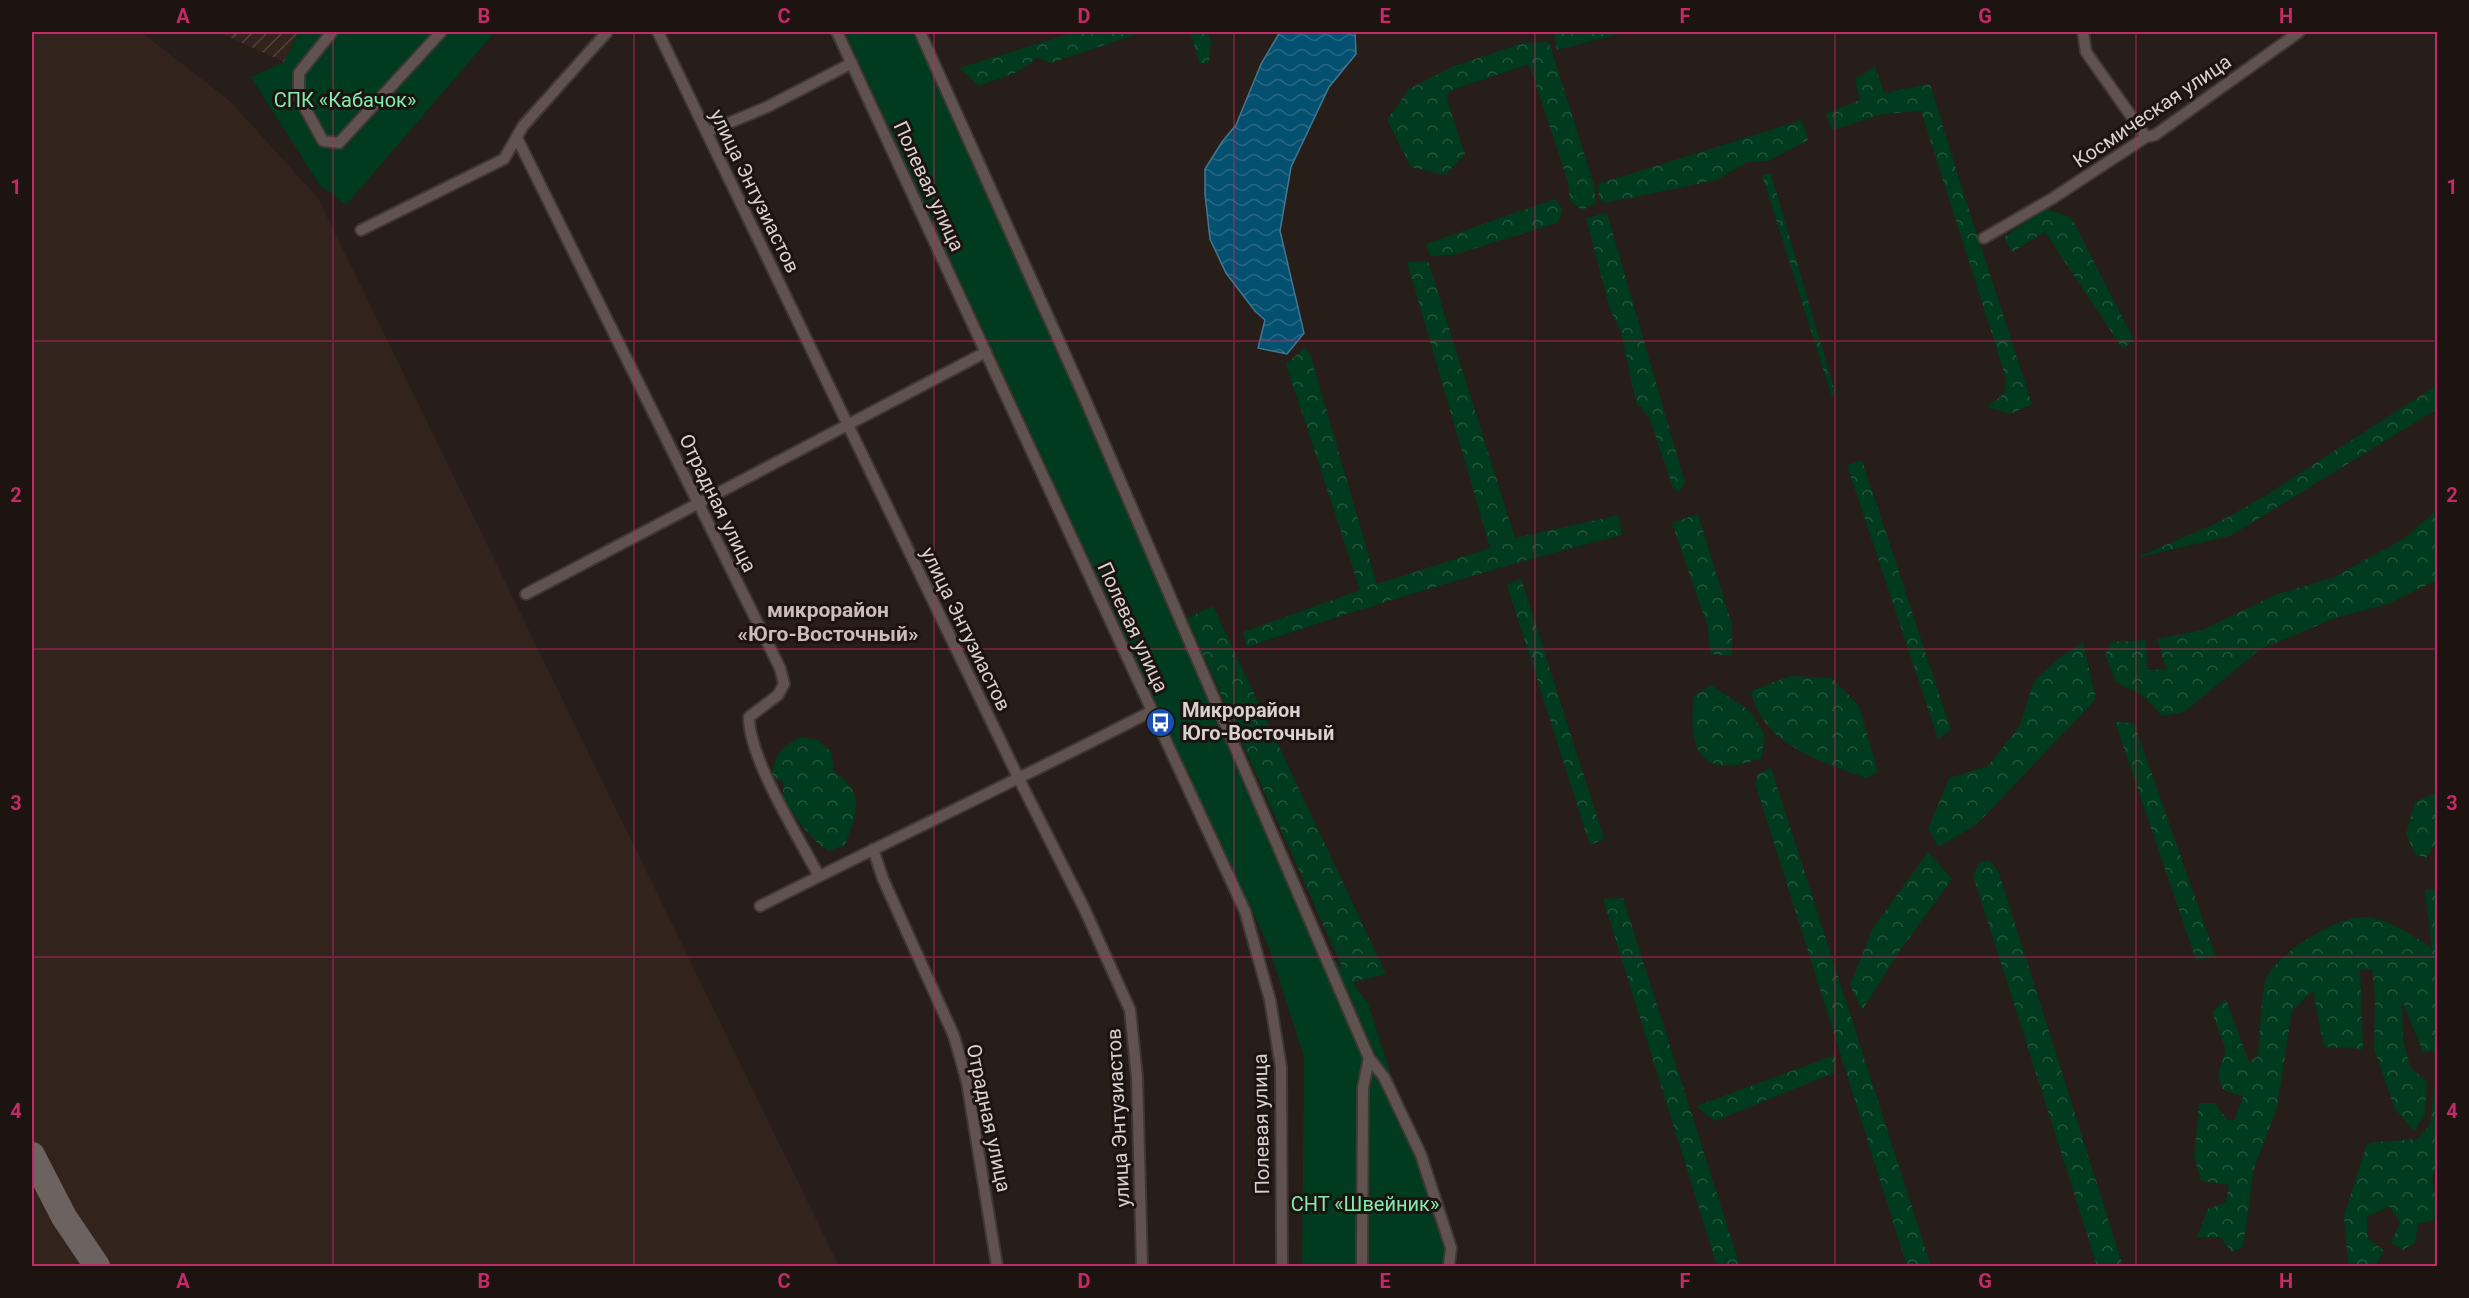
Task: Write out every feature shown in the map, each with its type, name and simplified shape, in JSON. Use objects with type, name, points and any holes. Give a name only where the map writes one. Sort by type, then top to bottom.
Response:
[{"type":"street","points":[[332,32],[299,73],[299,97],[323,141],[339,143],[441,32]]},
{"type":"street","points":[[361,230],[504,159],[523,126],[607,32]]},
{"type":"street","name":"улица Энтузиастов","points":[[658,32],[1019,779],[1084,908],[1130,1010],[1137,1077],[1142,1266]]},
{"type":"street","name":"Полевая улица","points":[[837,32],[1245,911],[1270,1000],[1281,1067],[1282,1266]]},
{"type":"street","points":[[921,32],[1082,392],[1369,1058],[1384,1077],[1421,1155],[1450,1248],[1449,1266]]},
{"type":"street","points":[[2083,32],[2086,52],[2146,137]]},
{"type":"street","name":"Космическая улица","points":[[1984,238],[2053,198],[2146,137],[2155,135],[2299,32]]},
{"type":"street","points":[[707,132],[767,107],[852,63]]},
{"type":"street","name":"Отрадная улица","points":[[517,138],[780,668],[784,684],[778,695],[749,717],[749,725],[759,760],[819,876]]},
{"type":"street","points":[[526,594],[986,352]]},
{"type":"street","points":[[760,906],[1152,711]]},
{"type":"street","name":"Отрадная улица","points":[[873,849],[883,879],[954,1036],[967,1082],[997,1266]]},
{"type":"street","points":[[1362,1266],[1363,1088],[1369,1058]]},
{"type":"shaded area","points":[[32,32],[141,32],[230,101],[318,198],[839,1266],[32,1266]]},
{"type":"shaded area","points":[[218,32],[299,32],[284,62]]},
{"type":"green space","name":"СПК «Кабачок»","points":[[299,32],[495,32],[346,205],[319,184],[251,77],[284,62]]},
{"type":"green space","name":"СНТ «Швейник»","points":[[845,32],[922,32],[1321,941],[1368,1003],[1452,1266],[1302,1266],[1304,1057],[1268,945]]},
{"type":"green space","points":[[1075,32],[1143,32],[1051,63],[1037,58],[1017,72],[979,86],[959,68]]},
{"type":"green space","points":[[1190,32],[1208,32],[1211,42],[1209,63],[1200,64]]},
{"type":"green space","points":[[1627,32],[1557,50],[1554,34]]},
{"type":"green space","points":[[1549,42],[1594,185],[1596,203],[1582,210],[1570,201],[1568,182],[1529,64],[1449,91],[1447,100],[1465,154],[1445,175],[1411,167],[1387,120],[1409,89],[1452,67],[1523,43]]},
{"type":"green space","points":[[1875,66],[1884,93],[1930,84],[2032,404],[2010,414],[1987,407],[2004,394],[2006,378],[1921,111],[1883,114],[1833,130],[1825,114],[1860,100],[1855,79]]},
{"type":"green space","points":[[1802,120],[1808,140],[1768,161],[1747,162],[1717,180],[1605,203],[1599,199],[1598,184]]},
{"type":"green space","points":[[1771,174],[1835,392],[1832,397],[1762,175]]},
{"type":"green space","points":[[1555,199],[1563,210],[1557,223],[1453,255],[1430,256],[1426,244]]},
{"type":"green space","points":[[2046,209],[2071,217],[2134,340],[2123,349],[2045,232],[2012,252],[2004,237]]},
{"type":"green space","points":[[1607,213],[1685,483],[1679,492],[1673,488],[1649,417],[1636,403],[1621,332],[1610,309],[1586,218]]},
{"type":"green space","points":[[1428,261],[1515,538],[1619,515],[1622,535],[1434,587],[1247,647],[1243,632],[1360,590],[1286,364],[1305,348],[1310,354],[1377,584],[1490,548],[1407,262]]},
{"type":"green space","points":[[2437,385],[2437,409],[2230,536],[2135,558],[2219,522],[2260,499]]},
{"type":"green space","points":[[1862,460],[1951,730],[1938,739],[1847,465]]},
{"type":"green space","points":[[2437,510],[2437,580],[2388,604],[2335,618],[2259,650],[2184,712],[2162,716],[2143,696],[2116,682],[2105,655],[2111,642],[2146,640],[2147,670],[2166,669],[2157,639],[2202,630],[2275,595],[2334,577],[2403,539]]},
{"type":"green space","points":[[1698,514],[1732,625],[1732,656],[1711,654],[1707,625],[1672,523]]},
{"type":"green space","points":[[1521,578],[1604,839],[1590,845],[1507,585]]},
{"type":"green space","points":[[1213,606],[1386,974],[1349,983],[1187,618]]},
{"type":"green space","points":[[2083,642],[2096,699],[1977,824],[1939,847],[1928,829],[1949,778],[1988,766],[2019,727],[2034,681],[2058,659]]},
{"type":"green space","points":[[1790,676],[1832,678],[1859,706],[1878,772],[1866,778],[1831,765],[1780,738],[1767,725],[1757,709],[1751,691]]},
{"type":"green space","points":[[1711,685],[1750,711],[1765,735],[1761,759],[1728,766],[1715,764],[1705,759],[1699,751],[1693,730],[1694,696]]},
{"type":"green space","points":[[2115,722],[2134,723],[2216,957],[2196,960]]},
{"type":"green space","points":[[800,737],[819,740],[831,752],[834,772],[851,788],[855,796],[855,814],[845,845],[828,851],[809,834],[782,800],[784,783],[773,776],[774,762],[780,752]]},
{"type":"green space","points":[[1771,768],[1931,1266],[1907,1266],[1756,786],[1757,774]]},
{"type":"green space","points":[[2437,792],[2437,842],[2426,858],[2415,854],[2406,834],[2415,802]]},
{"type":"green space","points":[[1928,852],[1952,879],[1899,952],[1862,1010],[1850,985],[1873,928]]},
{"type":"green space","points":[[1990,860],[1999,873],[2123,1266],[2097,1266],[1973,875],[1980,862]]},
{"type":"green space","points":[[2434,889],[2438,898],[2437,1051],[2423,1052],[2402,1001],[2403,1039],[2410,1067],[2427,1082],[2425,1115],[2414,1131],[2395,1109],[2374,1049],[2375,998],[2372,969],[2360,970],[2363,1049],[2324,1047],[2313,991],[2292,1011],[2277,1108],[2254,1168],[2243,1247],[2232,1252],[2220,1237],[2197,1237],[2208,1209],[2226,1202],[2229,1185],[2201,1181],[2194,1156],[2199,1103],[2215,1103],[2227,1120],[2234,1120],[2243,1097],[2223,1090],[2218,1075],[2226,1050],[2212,1012],[2226,999],[2249,1062],[2258,1056],[2264,988],[2268,974],[2276,964],[2316,934],[2347,920],[2362,917],[2374,918],[2390,924],[2432,948],[2425,890]]},
{"type":"green space","points":[[1623,898],[1740,1266],[1717,1266],[1603,899]]},
{"type":"green space","points":[[1835,1055],[1836,1072],[1715,1121],[1696,1106]]},
{"type":"green space","points":[[2437,1085],[2437,1172],[2432,1176],[2437,1197],[2437,1219],[2418,1224],[2415,1243],[2403,1250],[2391,1243],[2400,1222],[2389,1206],[2367,1217],[2368,1238],[2384,1251],[2375,1266],[2348,1265],[2344,1216],[2367,1143],[2417,1139],[2430,1125],[2434,1088]]},
{"type":"water","points":[[1280,32],[1355,32],[1356,54],[1329,87],[1291,167],[1280,231],[1304,333],[1287,354],[1258,348],[1265,320],[1255,311],[1226,273],[1210,239],[1205,194],[1205,169],[1236,125],[1261,64]]},
{"type":"taxiway","points":[[32,1155],[64,1217],[97,1266]]},
{"type":"place","name":"Микрорайон Юго-Восточный","points":[[1161,722]]},
{"type":"district","name":"микрорайон «Юго-Восточный»","points":[[828,622]]}]
